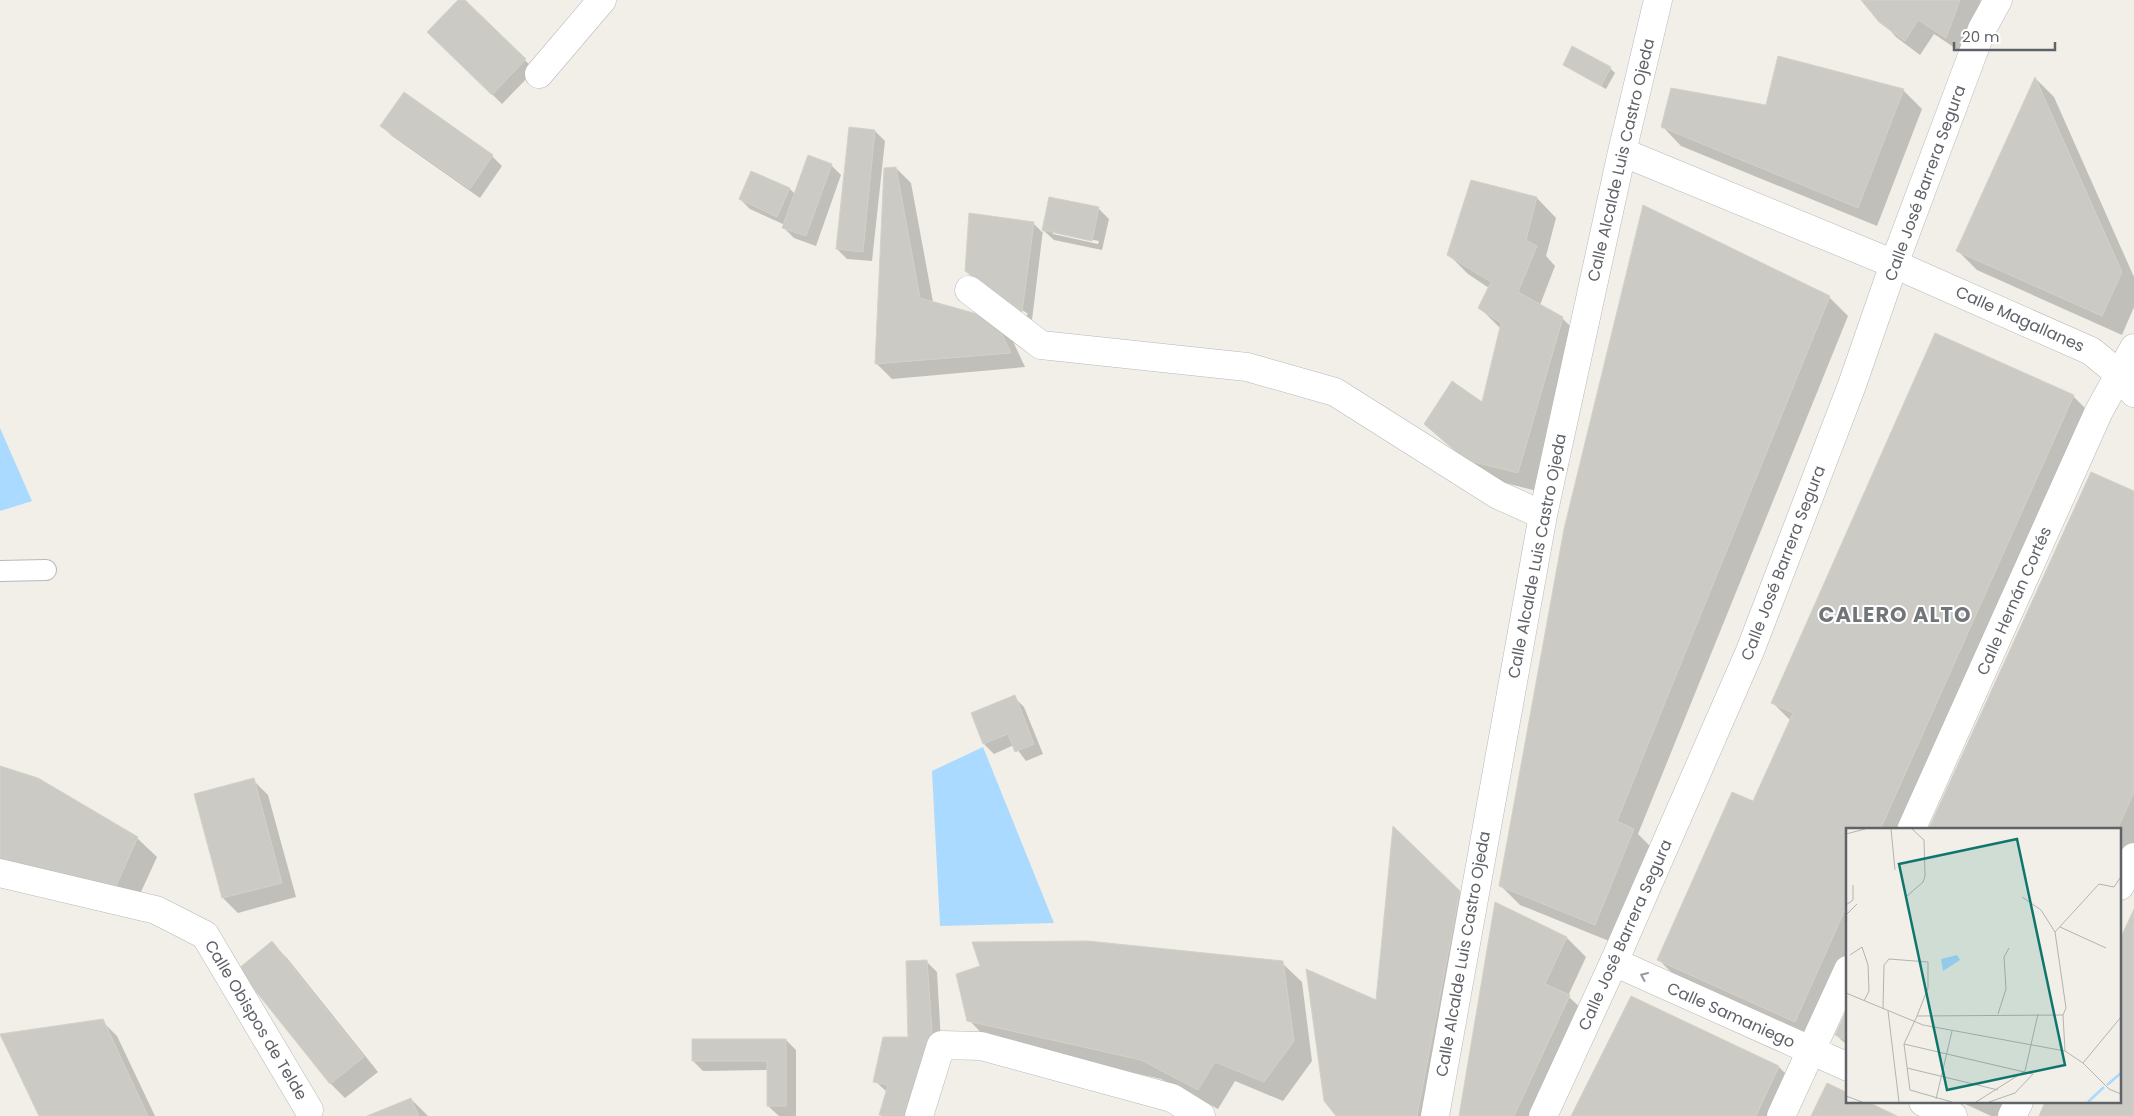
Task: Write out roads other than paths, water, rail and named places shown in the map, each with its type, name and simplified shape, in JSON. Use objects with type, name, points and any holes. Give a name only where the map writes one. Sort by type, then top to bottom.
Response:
[{"type":"street","points":[[539,74],[602,0]]},
{"type":"street","name":"Calle Alcalde Luis Castro Ojeda","points":[[1435,1116],[1542,515],[1622,152],[1658,0]]},
{"type":"street","name":"Calle José Barrera Segura","points":[[1543,1116],[1614,962],[1750,651],[1852,385],[1894,264],[1982,29],[1998,0]]},
{"type":"street","name":"Calle Magallanes","points":[[1622,152],[1894,264],[2091,351],[2126,383]]},
{"type":"street","points":[[969,290],[1041,345],[1247,367],[1335,392],[1498,496],[1542,515]]},
{"type":"street","name":"Calle Hernán Cortés","points":[[1912,828],[2099,411],[2126,383],[2134,348]]},
{"type":"street","points":[[2122,882],[2134,857]]},
{"type":"street","name":"Calle Obispos de Telde","points":[[0,873],[156,910],[205,935],[309,1110]]},
{"type":"street","name":"Calle Samaniego","points":[[1614,962],[1846,1067]]},
{"type":"street","points":[[1781,1116],[1846,974]]},
{"type":"street","points":[[919,1116],[941,1045],[981,1046],[1172,1098],[1201,1116]]},
{"type":"street","points":[[1928,1104],[1953,1116]]},
{"type":"street","points":[[2012,1116],[2018,1104]]},
{"type":"lane","points":[[0,571],[46,570]]},
{"type":"water","points":[[0,428],[32,501],[0,511]]},
{"type":"water","points":[[983,747],[1054,923],[940,926],[932,771]]},
{"type":"district","name":"CALERO ALTO","points":[[1895,614]]}]
